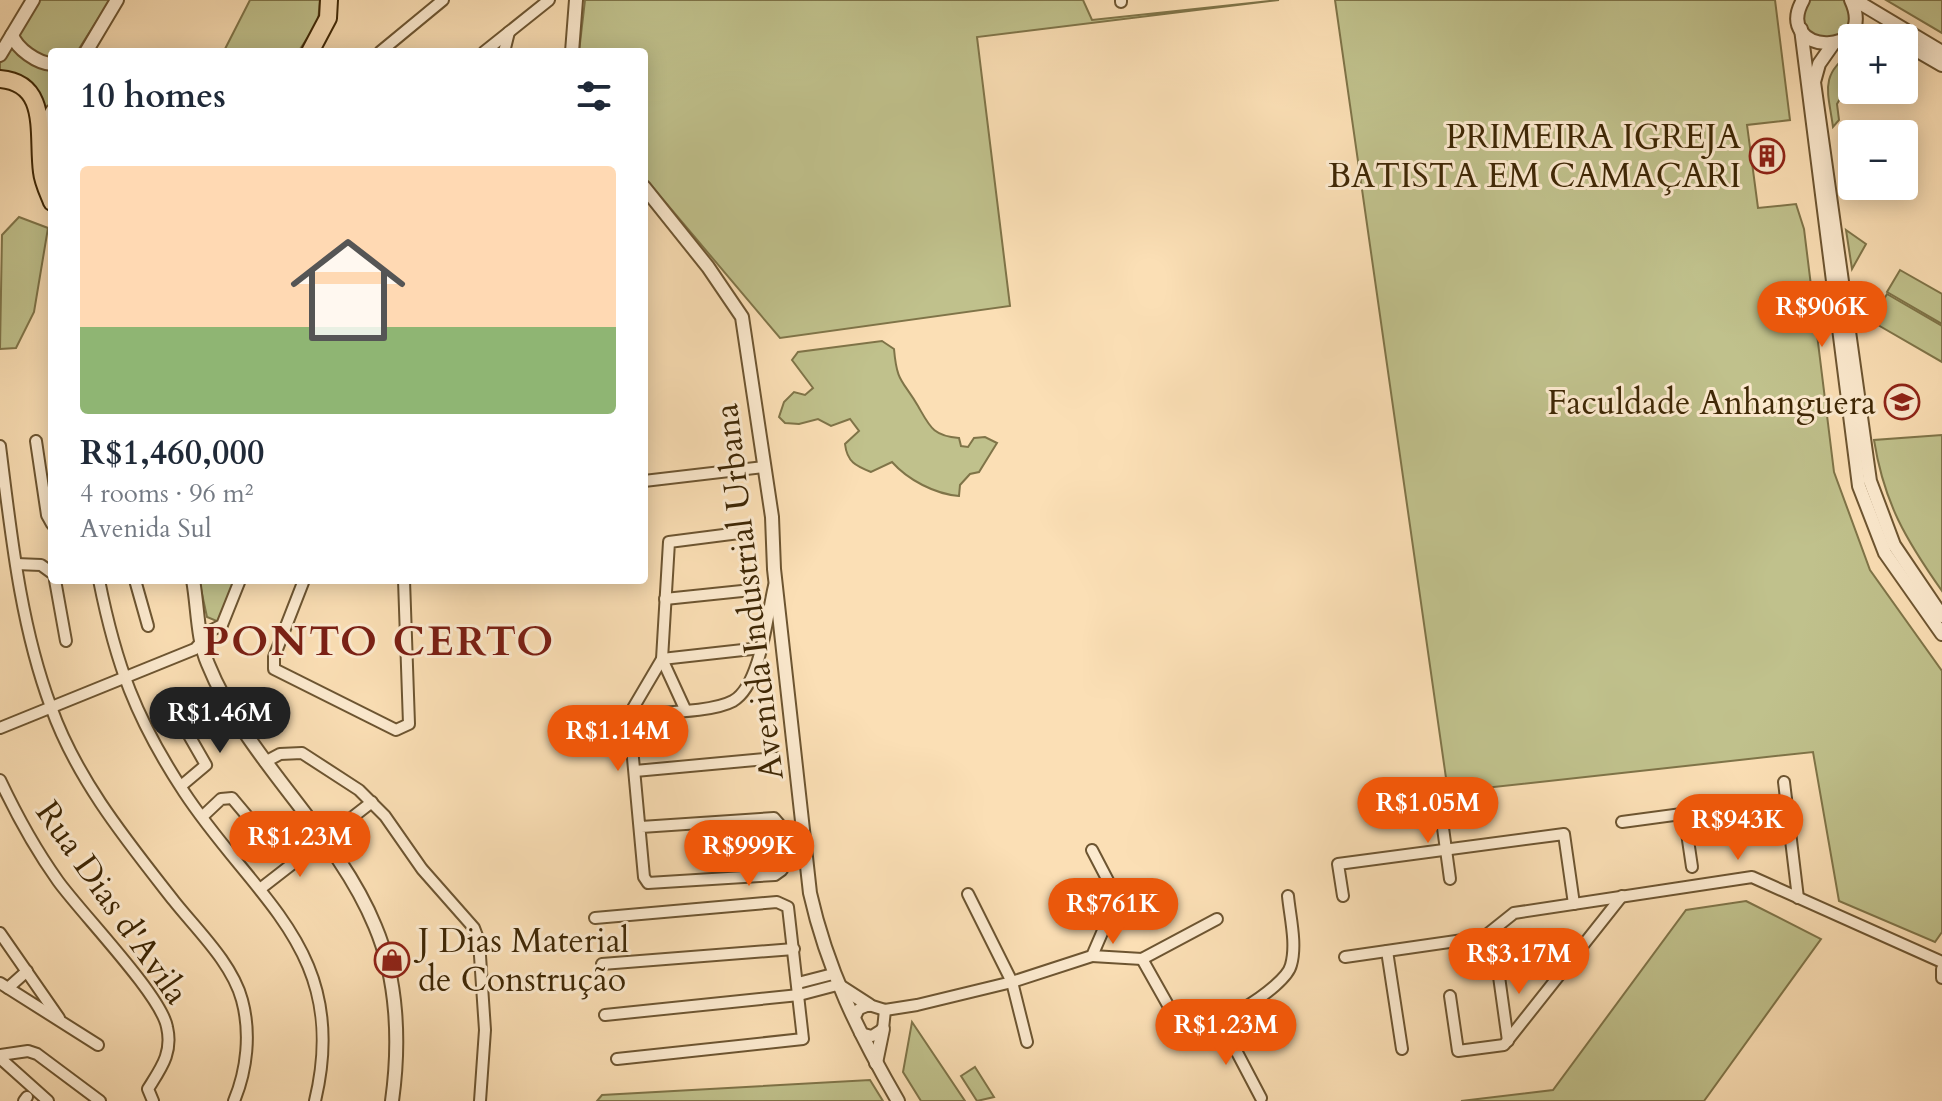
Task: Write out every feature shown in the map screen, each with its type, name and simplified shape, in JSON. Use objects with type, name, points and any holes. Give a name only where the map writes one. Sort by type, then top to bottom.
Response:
[{"type":"main road","points":[[312,48],[328,18],[329,0]]},
{"type":"main road","points":[[0,79],[20,84],[32,95],[41,133],[42,174],[48,191]]},
{"type":"street","points":[[0,55],[33,0]]},
{"type":"street","points":[[88,48],[117,0]]},
{"type":"street","points":[[385,48],[443,0]]},
{"type":"street","points":[[489,48],[549,0]]},
{"type":"street","points":[[572,48],[576,0]]},
{"type":"street","points":[[1792,0],[1799,25],[1859,486],[1885,553],[1942,634]]},
{"type":"street","points":[[1799,25],[1803,0]]},
{"type":"street","points":[[1853,0],[1856,18],[1853,24]]},
{"type":"street","points":[[1853,0],[1942,52]]},
{"type":"street","points":[[1799,25],[1814,42],[1833,44]]},
{"type":"street","points":[[505,48],[509,32]]},
{"type":"street","points":[[12,35],[18,46],[48,65]]},
{"type":"street","points":[[1838,41],[1819,64],[1814,82],[1870,481],[1894,545],[1942,616]]},
{"type":"street","points":[[1918,51],[1942,65]]},
{"type":"street","points":[[41,133],[48,119]]},
{"type":"street","name":"Avenida Industrial Urbana","points":[[648,194],[708,267],[742,317],[764,467],[810,893],[820,940],[835,979],[860,1033],[898,1101]]},
{"type":"street","points":[[36,441],[48,517]]},
{"type":"street","points":[[0,446],[28,627],[51,709],[84,777],[118,830],[231,976],[242,1000],[246,1061],[234,1101]]},
{"type":"street","points":[[648,481],[764,467]]},
{"type":"street","points":[[685,709],[662,659],[669,542],[747,532]]},
{"type":"street","points":[[16,564],[41,565],[48,570]]},
{"type":"street","points":[[629,715],[734,700],[752,675],[761,648],[775,579]]},
{"type":"street","points":[[56,584],[66,641]]},
{"type":"street","points":[[100,584],[123,680],[181,786],[302,947],[314,982],[322,1025],[322,1056],[315,1101]]},
{"type":"street","points":[[136,584],[148,626]]},
{"type":"street","points":[[194,584],[202,644],[218,687],[265,762],[323,842],[375,926],[387,963],[396,1034],[392,1101]]},
{"type":"street","points":[[0,728],[123,680],[202,644],[212,630],[222,625],[238,584]]},
{"type":"street","points":[[302,584],[274,657],[274,669],[392,729],[409,724],[404,584]]},
{"type":"street","points":[[665,599],[742,591]]},
{"type":"street","points":[[767,617],[773,612],[781,612]]},
{"type":"street","points":[[662,659],[761,648]]},
{"type":"street","points":[[641,827],[774,818],[780,825],[783,866],[775,875],[654,884],[644,877],[629,715],[662,659]]},
{"type":"street","points":[[175,711],[206,765],[181,786]]},
{"type":"street","points":[[265,762],[280,754],[302,753],[338,774],[372,802],[477,935],[485,1030],[480,1101]]},
{"type":"street","points":[[635,771],[776,758]]},
{"type":"street","name":"Rua Dias d'Avila","points":[[0,780],[25,831],[58,881],[165,1017],[169,1048],[166,1061],[148,1089],[153,1101]]},
{"type":"street","points":[[1784,782],[1798,898]]},
{"type":"street","points":[[203,816],[221,799],[232,798],[274,848]]},
{"type":"street","points":[[1622,822],[1786,800]]},
{"type":"street","points":[[260,889],[372,802]]},
{"type":"street","points":[[1440,806],[1450,879]]},
{"type":"street","points":[[1684,813],[1692,867]]},
{"type":"street","points":[[1343,896],[1338,864],[1564,834],[1574,904]]},
{"type":"street","points":[[1092,850],[1117,898],[1092,956]]},
{"type":"street","points":[[1345,957],[1484,937],[1493,934],[1514,913],[1752,877],[1942,962]]},
{"type":"street","points":[[968,894],[1012,982],[1027,1042]]},
{"type":"street","points":[[1142,959],[1182,1030],[1194,1032],[1269,992],[1290,970],[1292,934],[1288,896]]},
{"type":"street","points":[[1450,996],[1458,1051],[1504,1045],[1622,896]]},
{"type":"street","points":[[595,918],[782,903],[788,907],[805,1033],[799,1040],[617,1059]]},
{"type":"street","points":[[798,983],[835,979],[869,1005],[885,1010],[1012,982],[1092,956],[1142,959],[1217,919]]},
{"type":"street","points":[[0,933],[62,1023]]},
{"type":"street","points":[[602,964],[794,949]]},
{"type":"street","points":[[1387,951],[1402,1049]]},
{"type":"street","points":[[1496,955],[1508,1041]]},
{"type":"street","points":[[1942,969],[1942,978]]},
{"type":"street","points":[[27,971],[4,985],[98,1045]]},
{"type":"street","points":[[605,1015],[799,995],[835,979]]},
{"type":"street","points":[[854,1019],[859,1009],[869,1005]]},
{"type":"street","points":[[876,1063],[885,1010]]},
{"type":"street","points":[[1220,1020],[1261,1098]]},
{"type":"street","points":[[860,1033],[872,1036],[883,1029]]},
{"type":"street","points":[[0,1056],[28,1051],[37,1054],[100,1101]]},
{"type":"street","points":[[0,1056],[48,1101]]},
{"type":"green space","points":[[39,0],[110,0],[80,48],[48,48],[48,59],[21,45],[17,35]]},
{"type":"green space","points":[[250,0],[320,0],[318,22],[301,48],[226,48]]},
{"type":"green space","points":[[585,0],[1083,0],[1092,20],[1279,0],[977,37],[1010,306],[780,338],[648,182],[648,48],[579,48]]},
{"type":"green space","points":[[1335,0],[1775,0],[1790,120],[1747,125],[1758,208],[1796,204],[1804,229],[1834,472],[1870,570],[1942,671],[1942,932],[1935,942],[1839,901],[1813,752],[1448,792]]},
{"type":"green space","points":[[1806,0],[1846,0],[1852,16],[1849,24],[1838,24],[1838,36],[1822,42],[1803,28],[1803,5]]},
{"type":"green space","points":[[1886,0],[1942,0],[1942,33]]},
{"type":"green space","points":[[11,43],[48,70],[47,114],[43,105],[0,73],[0,60]]},
{"type":"green space","points":[[1838,64],[1839,120],[1833,127],[1828,85]]},
{"type":"green space","points":[[19,217],[48,228],[34,312],[16,348],[0,349],[2,235]]},
{"type":"green space","points":[[1846,230],[1866,244],[1852,269]]},
{"type":"green space","points":[[1900,270],[1942,294],[1942,324],[1887,292]]},
{"type":"green space","points":[[1887,294],[1942,326],[1942,362],[1871,321]]},
{"type":"green space","points":[[882,341],[894,349],[901,380],[933,429],[959,438],[961,446],[968,447],[974,438],[985,437],[997,443],[979,472],[970,474],[960,485],[959,496],[922,485],[892,462],[871,472],[857,465],[850,459],[845,444],[859,431],[850,419],[831,426],[818,419],[799,424],[785,423],[779,417],[784,402],[794,392],[805,395],[813,388],[792,360],[798,352]]},
{"type":"green space","points":[[1942,435],[1942,591],[1898,520],[1884,483],[1874,440]]},
{"type":"green space","points":[[200,584],[234,584],[219,622],[207,617]]},
{"type":"green space","points":[[1746,901],[1821,939],[1704,1101],[1461,1101],[1553,1090],[1686,910]]},
{"type":"green space","points":[[912,1022],[965,1101],[921,1101],[903,1072]]},
{"type":"green space","points":[[975,1067],[994,1097],[977,1101],[961,1076]]},
{"type":"green space","points":[[870,1080],[883,1101],[597,1101],[602,1095]]},
{"type":"place","name":"PRIMEIRA IGREJA BATISTA EM CAMAÇARI","points":[[1767,156]]},
{"type":"place","name":"Faculdade Anhanguera","points":[[1902,402]]},
{"type":"place","name":"J Dias Material de Construção","points":[[392,960]]},
{"type":"district","name":"PONTO CERTO","points":[[379,640]]}]
